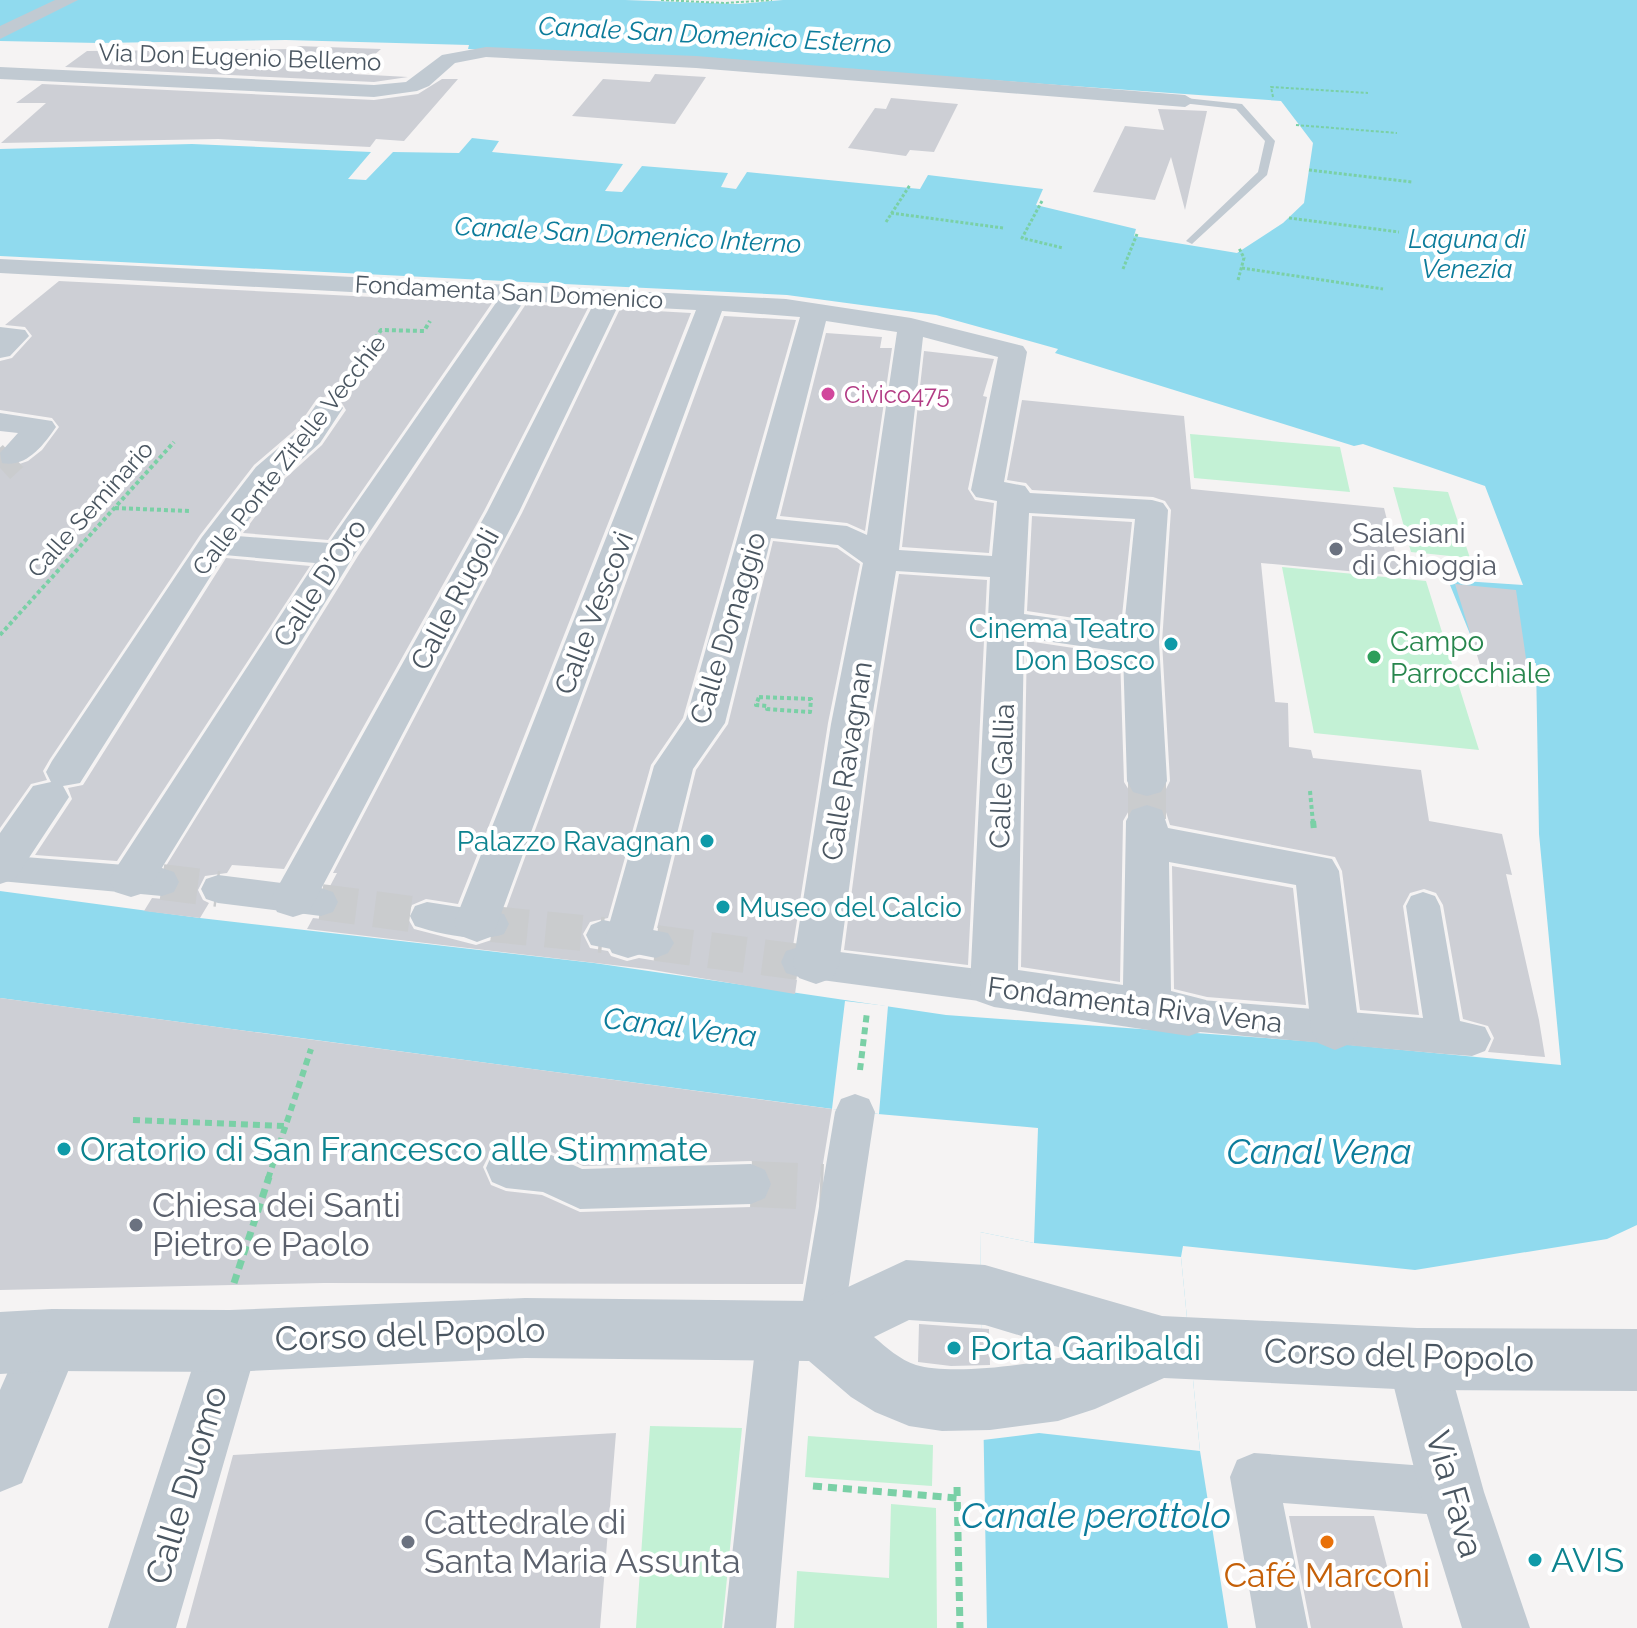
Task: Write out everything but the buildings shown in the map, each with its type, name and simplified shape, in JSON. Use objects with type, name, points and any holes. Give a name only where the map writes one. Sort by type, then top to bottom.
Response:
[{"type":"street","points":[[0,33],[69,0]]},
{"type":"street","name":"Via Don Eugenio Bellemo","points":[[0,73],[374,91],[410,87],[422,82],[449,59],[486,52],[696,62],[1185,101]]},
{"type":"street","name":"Fondamenta San Domenico","points":[[3,269],[610,296],[815,311],[911,326],[1013,352],[987,490],[1014,493],[1014,502]]},
{"type":"street","name":"Calle D'Oro","points":[[147,880],[338,554],[516,293]]},
{"type":"street","name":"Calle Rugoli","points":[[307,900],[610,296]]},
{"type":"street","name":"Calle Vescovi","points":[[485,924],[712,303]]},
{"type":"street","name":"Calle Donaggio","points":[[629,939],[674,766],[705,723],[815,311]]},
{"type":"street","name":"Calle Ravagnan","points":[[807,963],[881,559],[911,326]]},
{"type":"street","points":[[0,335],[15,336],[0,350]]},
{"type":"street","name":"Calle Ponte Zitelle Vecchie","points":[[0,867],[214,544],[267,474],[309,437],[328,408]]},
{"type":"street","points":[[0,422],[41,427],[13,456]]},
{"type":"street","points":[[1014,502],[1152,510],[1141,642],[1147,814],[1168,1012]]},
{"type":"street","name":"Calle Gallia","points":[[994,987],[1008,568],[1014,502]]},
{"type":"street","points":[[759,527],[847,536],[881,559],[1008,568]]},
{"type":"street","points":[[214,544],[338,554]]},
{"type":"street","points":[[1007,624],[1141,642]]},
{"type":"street","points":[[1147,814],[1317,871],[1335,1028]]},
{"type":"street","points":[[0,867],[147,880]]},
{"type":"street","points":[[218,889],[307,900]]},
{"type":"street","name":"Fondamenta Riva Vena","points":[[807,963],[1168,1012],[1459,1038],[1433,979],[1423,906]]},
{"type":"street","points":[[427,916],[485,924]]},
{"type":"street","points":[[750,1628],[764,1482],[832,1188],[857,1097]]},
{"type":"street","points":[[506,1168],[547,1173],[580,1189],[751,1184]]},
{"type":"street","name":"Corso del Popolo","points":[[26,1342],[222,1341],[525,1328],[684,1327],[799,1331],[906,1290],[985,1295],[1176,1347],[1417,1359],[1637,1360]]},
{"type":"street","name":"Corso del Popolo","points":[[799,1331],[909,1396],[939,1399],[980,1399],[1071,1387],[1176,1347]]},
{"type":"street","name":"Calle Duomo","points":[[142,1628],[222,1341]]},
{"type":"street","points":[[0,1461],[26,1342]]},
{"type":"street","name":"Via Fava","points":[[1417,1359],[1452,1492],[1496,1628]]},
{"type":"street","points":[[1282,1628],[1254,1477],[1452,1492]]},
{"type":"lane","points":[[1185,101],[1239,106],[1270,141],[1263,173],[1192,241]]},
{"type":"path","points":[[661,0],[724,3],[772,0]]},
{"type":"path","points":[[710,0],[736,0]]},
{"type":"path","points":[[1274,101],[1271,87],[1368,93]]},
{"type":"path","points":[[1296,125],[1397,133]]},
{"type":"path","points":[[1309,170],[1412,182]]},
{"type":"path","points":[[886,222],[910,185]]},
{"type":"path","points":[[1042,201],[1022,238],[1063,248]]},
{"type":"path","points":[[891,213],[1003,228]]},
{"type":"path","points":[[1289,218],[1399,232]]},
{"type":"path","points":[[1123,269],[1137,234]]},
{"type":"path","points":[[1238,280],[1244,258],[1239,248]]},
{"type":"path","points":[[1242,268],[1383,289]]},
{"type":"path","name":"Calle Ponte Zitelle Vecchie","points":[[328,408],[381,330],[424,331],[447,288]]},
{"type":"path","name":"Calle Seminario","points":[[0,635],[174,442]]},
{"type":"path","points":[[114,508],[237,514]]},
{"type":"path","points":[[759,697],[811,699],[810,712],[767,709],[767,706],[756,705],[759,697]]},
{"type":"path","points":[[857,1097],[864,1033]]},
{"type":"path","points":[[222,1341],[311,1049]]},
{"type":"path","points":[[133,1120],[286,1126]]},
{"type":"path","points":[[764,1482],[957,1498]]},
{"type":"path","points":[[957,1487],[960,1628]]},
{"type":"green space","points":[[1190,434],[1340,447],[1350,492],[1194,478]]},
{"type":"green space","points":[[1393,487],[1448,492],[1470,558],[1411,552]]},
{"type":"green space","name":"Campo Parrocchiale","points":[[1282,567],[1426,581],[1479,750],[1314,733]]},
{"type":"green space","points":[[650,1426],[742,1428],[722,1628],[636,1628]]},
{"type":"green space","points":[[808,1436],[933,1445],[932,1486],[805,1477]]},
{"type":"green space","points":[[891,1504],[936,1508],[937,1628],[794,1628],[797,1571],[889,1578]]},
{"type":"water","points":[[0,0],[625,0],[738,4],[783,0],[1637,0],[1637,1225],[1607,1239],[1415,1270],[1183,1246],[1181,1257],[1200,1451],[1228,1628],[987,1628],[980,1232],[1034,1243],[1038,1128],[855,1112],[0,998],[0,891],[200,918],[594,963],[946,1015],[1319,1042],[1561,1065],[1539,834],[1536,663],[1481,661],[1448,580],[1523,585],[1485,486],[1363,444],[1354,446],[1055,353],[1058,349],[936,315],[787,295],[0,256],[0,149],[192,144],[371,152],[348,179],[366,180],[393,152],[459,153],[472,138],[499,141],[492,152],[623,164],[605,191],[622,192],[642,166],[728,173],[721,187],[736,189],[747,172],[920,189],[928,175],[1043,189],[1036,205],[1136,229],[1134,236],[1237,253],[1283,223],[1304,203],[1313,143],[1281,101],[643,55],[468,49],[469,45],[286,40],[0,41]]},
{"type":"pier","points":[[845,1001],[888,1006],[879,1114],[832,1109]]},
{"type":"pier","points":[[980,1232],[1034,1243],[1181,1257],[1200,1451],[1039,1433],[983,1440]]},
{"type":"tunnel","points":[[0,468],[13,456]]},
{"type":"tunnel","points":[[1147,781],[1147,821]]},
{"type":"tunnel","points":[[162,882],[218,889]]},
{"type":"tunnel","points":[[321,902],[427,916]]},
{"type":"tunnel","points":[[492,924],[603,935]]},
{"type":"tunnel","points":[[656,943],[799,962]]},
{"type":"tunnel","points":[[751,1184],[823,1187]]},
{"type":"place","name":"Civico475","points":[[828,394]]},
{"type":"place","name":"Salesiani di Chioggia","points":[[1336,549]]},
{"type":"place","name":"Cinema Teatro Don Bosco","points":[[1171,644]]},
{"type":"place","name":"Campo Parrocchiale","points":[[1374,657]]},
{"type":"place","name":"Palazzo Ravagnan","points":[[707,841]]},
{"type":"place","name":"Museo del Calcio","points":[[723,907]]},
{"type":"place","name":"Oratorio di San Francesco alle Stimmate","points":[[64,1149]]},
{"type":"place","name":"Chiesa dei Santi Pietro e Paolo","points":[[136,1225]]},
{"type":"place","name":"Porta Garibaldi","points":[[954,1348]]},
{"type":"place","name":"Cattedrale di Santa Maria Assunta","points":[[408,1542]]},
{"type":"place","name":"Café Marconi","points":[[1327,1542]]},
{"type":"place","name":"AVIS","points":[[1535,1560]]},
{"type":"water label","name":"Canale San Domenico Esterno","points":[[715,35]]},
{"type":"water label","name":"Canale San Domenico Interno","points":[[628,235]]},
{"type":"water label","name":"Laguna di Venezia","points":[[1467,254]]},
{"type":"water label","name":"Canal Vena","points":[[680,1027]]},
{"type":"water label","name":"Canal Vena","points":[[1319,1151]]},
{"type":"water label","name":"Canale perottolo","points":[[1096,1515]]}]
